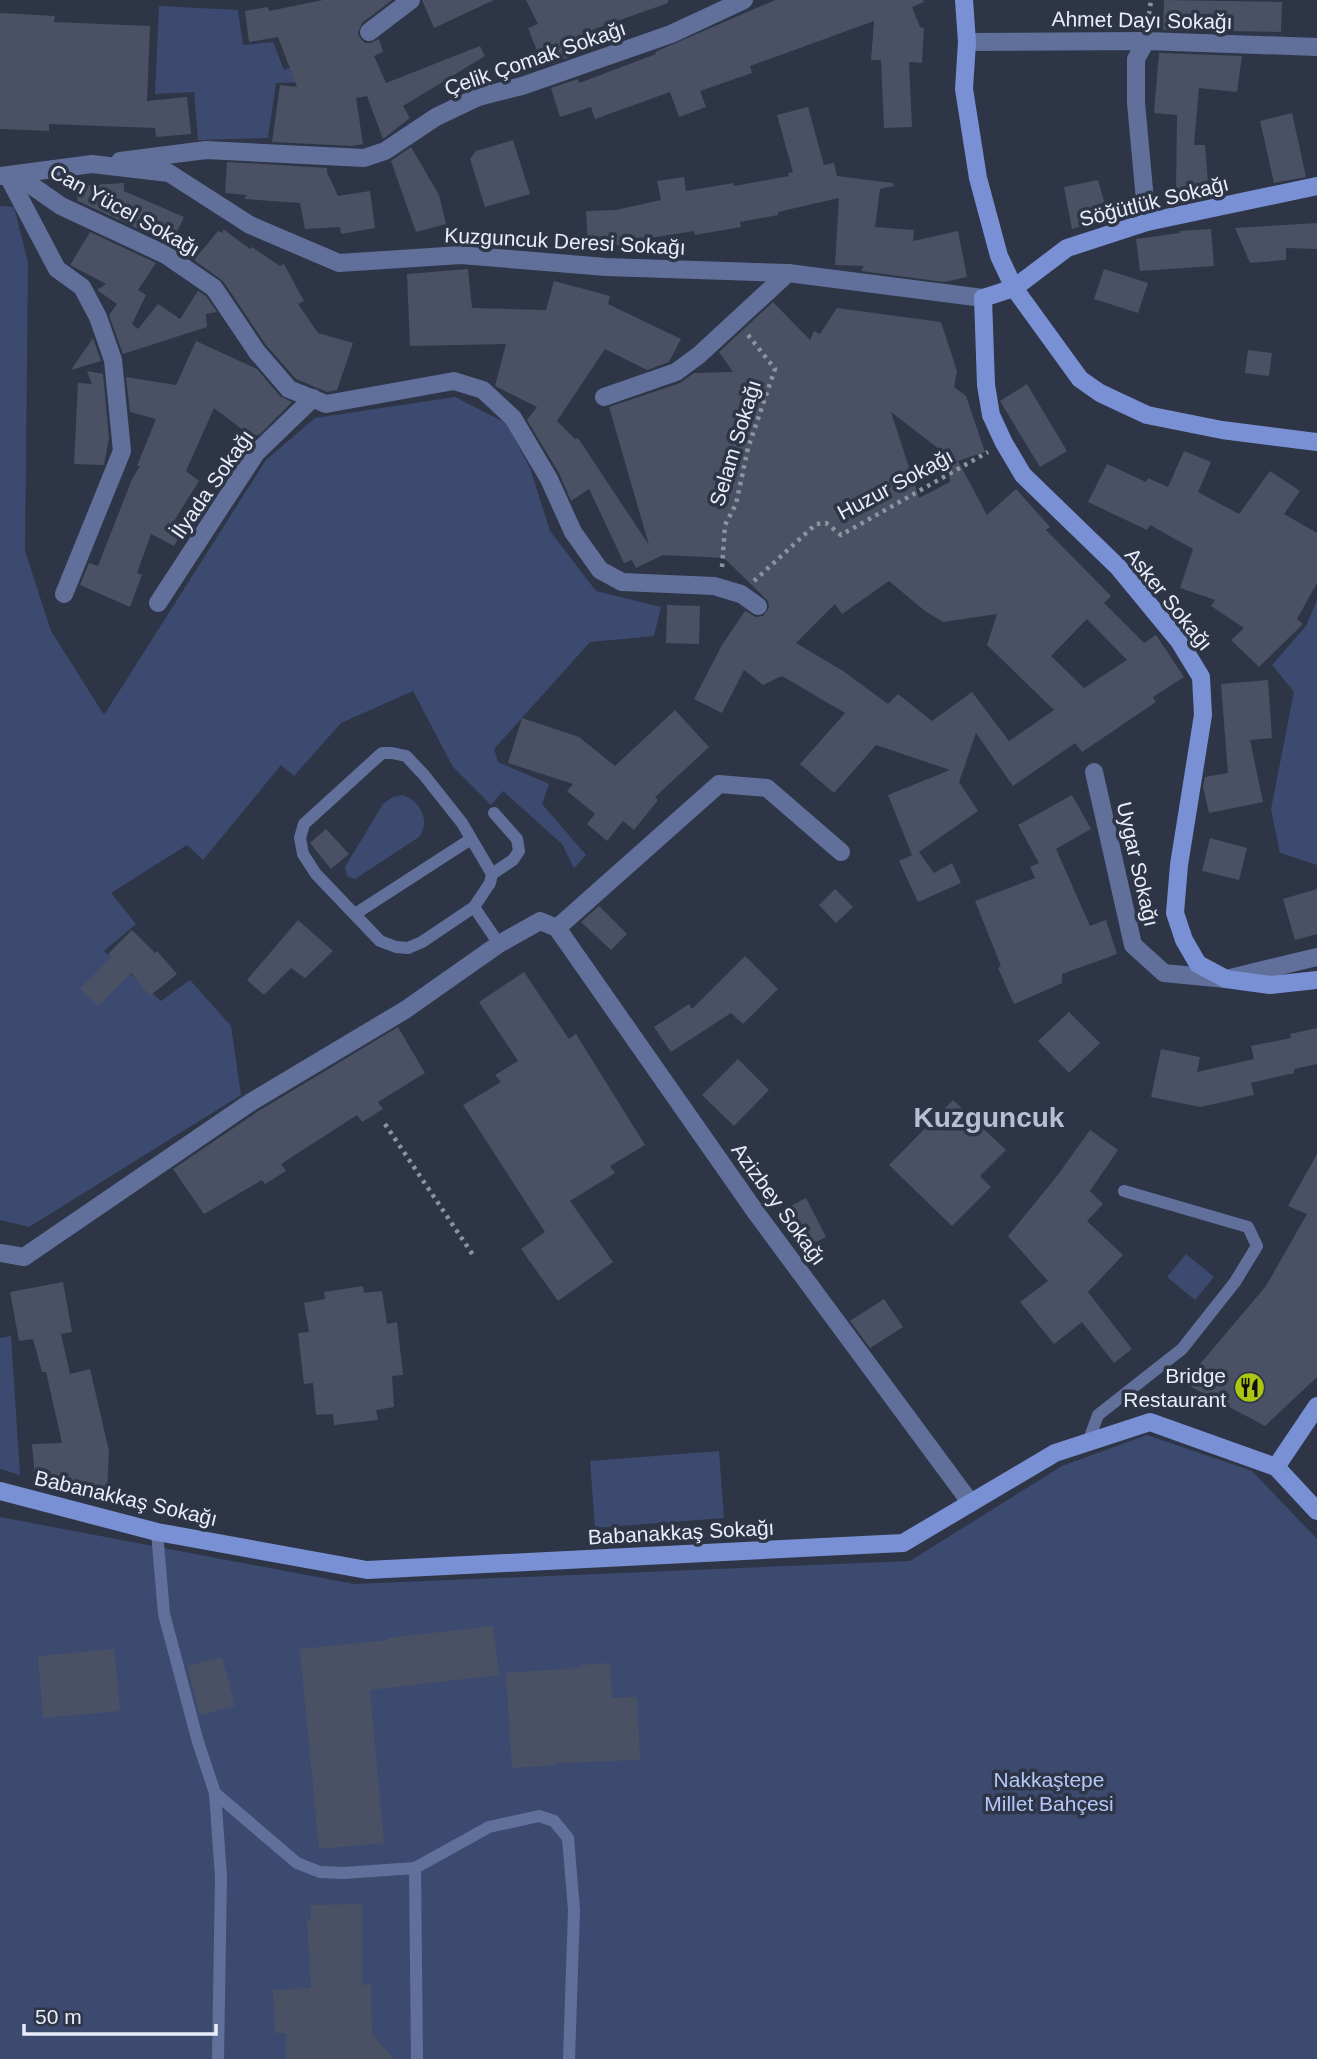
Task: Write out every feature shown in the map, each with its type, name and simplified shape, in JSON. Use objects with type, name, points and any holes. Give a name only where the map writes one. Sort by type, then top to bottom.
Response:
[{"type":"street","points":[[369,32],[411,0]]},
{"type":"street","name":"Çelik Çomak Sokağı","points":[[92,164],[206,150],[364,158],[385,151],[436,117],[478,97],[522,86],[671,34],[744,0]]},
{"type":"street","points":[[964,0],[967,42],[964,89],[978,178],[999,256],[1014,288],[1080,379],[1100,393],[1147,415],[1222,430],[1317,442]]},
{"type":"street","points":[[1146,41],[1136,59],[1136,103],[1147,222]]},
{"type":"street","name":"Ahmet Dayı Sokağı","points":[[967,42],[1146,41],[1317,47]]},
{"type":"street","name":"Kuzguncuk Deresi Sokağı","points":[[9,176],[92,164],[169,173],[250,225],[339,263],[461,255],[606,267],[788,273],[983,298]]},
{"type":"street","points":[[9,176],[57,269],[82,287],[98,317],[113,360],[122,451],[64,594]]},
{"type":"street","name":"Can Yücel Sokağı","points":[[9,176],[61,206],[166,255],[214,288],[257,352],[289,389],[326,404],[454,381],[483,390],[513,418],[549,479],[573,532],[600,570],[622,582],[677,583],[732,591],[758,606]]},
{"type":"street","name":"Söğütlük Sokağı","points":[[1014,288],[1067,248],[1147,222],[1317,186]]},
{"type":"street","points":[[604,397],[676,372],[699,355],[788,273]]},
{"type":"street","points":[[983,298],[1014,288]]},
{"type":"street","name":"Asker Sokağı","points":[[983,298],[986,385],[991,415],[1004,443],[1023,475],[1118,567],[1179,641],[1201,677],[1203,715],[1179,865],[1175,913],[1184,940],[1198,964],[1226,979]]},
{"type":"street","name":"İlyada Sokağı","points":[[158,603],[257,453],[313,398]]},
{"type":"street","name":"Uygar Sokağı","points":[[1094,772],[1133,945],[1164,973],[1226,979],[1317,957]]},
{"type":"street","points":[[0,1253],[24,1257],[251,1101],[405,1010],[499,944],[540,921],[557,928],[719,785],[767,788],[841,852]]},
{"type":"street","name":"Azizbey Sokağı","points":[[557,928],[757,1214],[970,1502]]},
{"type":"street","points":[[1226,979],[1270,985],[1317,980]]},
{"type":"street","points":[[1276,1467],[1317,1406]]},
{"type":"street","name":"Babanakkaş Sokağı","points":[[0,1491],[157,1532],[367,1570],[903,1544],[1055,1453],[1150,1422],[1276,1467],[1317,1511]]},
{"type":"lane","points":[[391,752],[406,756],[462,823],[471,839],[492,874],[490,883],[474,907],[422,942],[408,948],[380,941],[316,874],[303,854],[300,838],[304,824],[382,753],[391,752]]},
{"type":"lane","points":[[492,874],[513,860],[519,851],[517,839],[494,813]]},
{"type":"lane","points":[[355,914],[471,839]]},
{"type":"lane","points":[[474,907],[499,944]]},
{"type":"lane","points":[[1088,1442],[1098,1415],[1182,1349],[1235,1282],[1257,1245],[1248,1227],[1124,1191]]},
{"type":"lane","points":[[157,1532],[164,1614],[198,1742],[215,1793],[220,1877],[218,2059]]},
{"type":"lane","points":[[215,1793],[297,1863],[320,1872],[415,1868],[489,1827],[539,1816],[554,1821],[568,1838],[574,1910],[569,2059]]},
{"type":"lane","points":[[415,1868],[417,2059]]},
{"type":"path","name":"Selam Sokağı","points":[[732,591],[722,564],[725,525],[736,505],[748,448],[775,369],[736,321]]},
{"type":"path","name":"Huzur Sokağı","points":[[732,591],[816,524],[826,523],[841,535],[1004,443]]},
{"type":"path","points":[[386,1124],[473,1255]]},
{"type":"green space","points":[[159,6],[238,10],[243,45],[273,42],[284,70],[327,54],[337,81],[276,83],[268,138],[198,140],[194,92],[155,94]]},
{"type":"green space","points":[[0,206],[14,207],[28,262],[25,551],[51,631],[104,715],[266,460],[315,418],[455,397],[506,423],[530,468],[550,531],[596,591],[661,607],[654,636],[590,642],[494,749],[498,762],[549,784],[542,804],[586,855],[574,868],[562,844],[503,791],[491,805],[453,767],[413,691],[341,723],[294,776],[281,765],[203,860],[187,845],[111,893],[136,924],[104,951],[161,1001],[190,980],[231,1026],[241,1095],[29,1227],[0,1220]]},
{"type":"green space","points":[[1317,600],[1317,865],[1280,853],[1271,809],[1294,692],[1272,665],[1306,626]]},
{"type":"green space","points":[[402,795],[414,801],[422,812],[424,824],[419,837],[355,879],[347,876],[345,867],[383,804]]},
{"type":"green space","points":[[1186,1254],[1214,1277],[1195,1300],[1167,1277]]},
{"type":"green space","points":[[11,1336],[20,1475],[0,1469],[0,1338]]},
{"type":"green space","name":"Nakkaştepe Millet Bahçesi","points":[[1147,1435],[1252,1471],[1317,1539],[1317,2059],[0,2059],[0,1517],[354,1584],[910,1561],[1062,1466]]},
{"type":"green space","points":[[719,1451],[724,1518],[595,1528],[590,1461]]},
{"type":"building","points":[[323,0],[392,0],[362,23],[358,33],[365,43],[379,39],[383,52],[374,56],[386,83],[480,46],[485,56],[403,106],[410,118],[383,139],[367,96],[356,98],[363,144],[352,146],[272,142],[280,85],[297,87],[278,37],[249,42],[245,11],[268,7],[269,11]]},
{"type":"building","points":[[422,0],[494,0],[434,28]]},
{"type":"building","points":[[526,0],[668,0],[668,3],[589,31],[590,35],[566,44],[570,57],[543,66],[528,28],[538,24]]},
{"type":"building","points":[[775,0],[923,0],[924,2],[912,7],[920,27],[924,28],[922,63],[909,62],[912,127],[884,128],[881,60],[871,60],[874,21],[750,66],[752,73],[700,91],[706,107],[679,117],[670,92],[595,119],[591,107],[560,117],[551,88],[578,79],[579,83],[656,54],[655,52]]},
{"type":"building","points":[[1164,0],[1282,2],[1281,32],[1163,30]]},
{"type":"building","points":[[0,13],[55,16],[54,22],[150,26],[147,101],[187,97],[191,134],[156,137],[155,128],[49,124],[49,131],[0,129]]},
{"type":"building","points":[[1159,53],[1242,56],[1237,92],[1199,88],[1194,145],[1205,145],[1209,195],[1176,194],[1177,115],[1154,113]]},
{"type":"building","points":[[808,107],[824,165],[834,163],[837,176],[893,183],[894,186],[880,189],[875,227],[914,230],[913,241],[958,231],[967,277],[944,282],[861,271],[864,266],[835,265],[839,198],[778,212],[778,215],[740,222],[741,227],[695,235],[694,231],[631,241],[631,244],[588,247],[586,211],[616,210],[661,200],[657,181],[684,177],[686,191],[789,176],[788,173],[793,172],[777,115]]},
{"type":"building","points":[[1292,113],[1306,177],[1274,183],[1260,121]]},
{"type":"building","points":[[513,140],[530,194],[485,207],[470,159],[476,151]]},
{"type":"building","points":[[411,147],[439,195],[446,224],[416,232],[391,161]]},
{"type":"building","points":[[227,162],[327,168],[338,196],[370,191],[375,228],[341,234],[340,227],[305,229],[300,203],[244,199],[247,195],[225,193]]},
{"type":"building","points":[[1098,180],[1109,219],[1072,229],[1064,187]]},
{"type":"building","points":[[124,183],[124,191],[184,217],[171,244],[78,201],[74,186]]},
{"type":"building","points":[[1317,223],[1317,249],[1286,248],[1286,260],[1250,263],[1235,228]]},
{"type":"building","points":[[223,229],[250,249],[252,247],[280,266],[284,264],[304,301],[298,304],[318,333],[353,343],[337,390],[327,392],[296,379],[266,345],[223,281],[194,260],[218,231],[223,233]]},
{"type":"building","points":[[1211,229],[1214,266],[1140,271],[1136,239],[1180,231]]},
{"type":"building","points":[[90,232],[156,263],[138,290],[146,295],[132,324],[138,329],[158,304],[180,319],[198,291],[206,296],[217,312],[206,314],[207,327],[123,354],[109,315],[117,304],[97,290],[106,284],[70,265]]},
{"type":"building","points":[[468,269],[472,308],[546,310],[554,281],[610,296],[608,304],[681,339],[669,362],[647,370],[605,349],[557,421],[575,439],[578,438],[649,545],[609,407],[680,383],[694,373],[733,372],[719,352],[773,302],[810,340],[814,331],[820,334],[837,308],[941,322],[957,371],[954,387],[966,396],[985,452],[958,461],[987,515],[1016,489],[1050,527],[1046,530],[1111,596],[1104,603],[1144,643],[1156,635],[1184,677],[1153,697],[1156,702],[1082,752],[1075,743],[1013,786],[976,733],[959,782],[978,811],[919,852],[934,873],[952,863],[961,883],[918,902],[899,861],[912,855],[888,795],[950,770],[876,745],[834,793],[800,764],[845,713],[782,676],[763,685],[744,670],[722,713],[694,699],[722,645],[745,611],[756,617],[763,616],[769,608],[768,601],[724,558],[663,555],[636,568],[632,560],[624,563],[589,489],[571,501],[559,473],[527,420],[537,407],[495,386],[506,344],[410,346],[407,274]],"holes":[[[891,412],[948,456],[950,482],[919,498]],[[889,581],[925,611],[943,622],[997,614],[987,645],[1054,710],[1009,741],[972,692],[932,721],[898,694],[888,704],[843,671],[796,643],[835,604],[842,614]],[[1087,619],[1127,660],[1084,688],[1051,656]]]},
{"type":"building","points":[[1104,269],[1148,283],[1138,313],[1094,299]]},
{"type":"building","points":[[93,338],[101,361],[71,370]]},
{"type":"building","points":[[196,341],[257,369],[280,396],[292,402],[260,434],[252,437],[214,408],[186,471],[199,481],[174,521],[185,526],[174,546],[151,534],[137,573],[142,575],[130,607],[80,585],[89,563],[98,566],[132,479],[140,466],[137,466],[156,419],[130,412],[126,377],[176,385]]},
{"type":"building","points":[[1248,350],[1272,353],[1269,376],[1245,373]]},
{"type":"building","points":[[87,371],[103,374],[109,438],[104,465],[74,464],[78,383],[92,384]]},
{"type":"building","points":[[1027,384],[1067,451],[1040,467],[1000,401]]},
{"type":"building","points":[[1184,451],[1211,462],[1198,492],[1239,514],[1270,471],[1300,491],[1284,514],[1317,533],[1317,583],[1297,619],[1303,624],[1259,667],[1231,640],[1244,628],[1211,606],[1215,600],[1180,588],[1193,549],[1150,525],[1147,530],[1088,502],[1107,464],[1146,482],[1148,478],[1168,487]]},
{"type":"building","points":[[667,605],[700,606],[699,644],[666,643]]},
{"type":"building","points":[[1268,680],[1272,738],[1250,740],[1263,802],[1209,813],[1203,787],[1205,777],[1228,773],[1221,684]]},
{"type":"building","points":[[675,710],[709,747],[655,797],[658,800],[634,830],[623,821],[607,841],[587,824],[595,814],[567,791],[573,784],[508,763],[522,718],[579,737],[615,766]]},
{"type":"building","points":[[1072,795],[1091,829],[1056,849],[1090,926],[1106,920],[1117,954],[1062,974],[1062,983],[1014,1004],[998,968],[1001,966],[975,901],[1035,878],[1030,867],[1039,863],[1018,825]]},
{"type":"building","points":[[326,829],[349,854],[331,869],[310,843]]},
{"type":"building","points":[[1210,838],[1247,848],[1239,880],[1202,871]]},
{"type":"building","points":[[835,889],[853,907],[836,923],[819,905]]},
{"type":"building","points":[[1317,889],[1317,934],[1295,940],[1283,899]]},
{"type":"building","points":[[599,906],[627,934],[611,950],[581,922]]},
{"type":"building","points":[[298,920],[333,951],[305,978],[291,968],[264,995],[247,980]]},
{"type":"building","points":[[132,930],[155,953],[157,951],[177,974],[150,996],[131,973],[98,1006],[80,989],[111,957],[108,954]]},
{"type":"building","points":[[745,956],[778,989],[743,1024],[731,1013],[671,1052],[654,1027],[689,1004],[692,1009]]},
{"type":"building","points":[[524,972],[569,1039],[576,1034],[645,1145],[610,1166],[615,1173],[570,1201],[613,1262],[558,1301],[521,1249],[545,1232],[463,1105],[501,1082],[495,1075],[518,1061],[479,1002]]},
{"type":"building","points":[[1069,1012],[1100,1043],[1069,1073],[1038,1041]]},
{"type":"building","points":[[398,1027],[425,1073],[378,1102],[383,1109],[362,1122],[357,1115],[281,1164],[286,1171],[265,1184],[262,1180],[204,1214],[173,1169],[257,1112]]},
{"type":"building","points":[[1317,1028],[1317,1064],[1294,1069],[1294,1073],[1251,1083],[1254,1095],[1200,1107],[1151,1097],[1161,1049],[1200,1057],[1197,1072],[1254,1059],[1251,1046],[1291,1038],[1290,1034]]},
{"type":"building","points":[[738,1059],[769,1090],[734,1126],[702,1095]]},
{"type":"building","points":[[953,1100],[1006,1150],[980,1176],[991,1187],[952,1226],[889,1165]]},
{"type":"building","points":[[1090,1130],[1118,1150],[1090,1191],[1103,1204],[1087,1221],[1123,1255],[1088,1292],[1132,1349],[1114,1363],[1082,1322],[1054,1344],[1020,1302],[1048,1281],[1008,1236]]},
{"type":"building","points":[[1317,1154],[1317,1377],[1265,1426],[1184,1383],[1266,1286],[1307,1214],[1288,1206]]},
{"type":"building","points":[[806,1198],[826,1237],[804,1248],[785,1209]]},
{"type":"building","points":[[63,1282],[72,1332],[61,1334],[70,1374],[90,1369],[109,1451],[107,1492],[35,1479],[32,1444],[62,1443],[46,1372],[42,1372],[33,1339],[19,1341],[10,1292]]},
{"type":"building","points":[[363,1286],[364,1293],[382,1291],[387,1324],[397,1322],[403,1375],[392,1376],[394,1407],[376,1410],[378,1420],[334,1425],[333,1414],[316,1415],[313,1383],[304,1384],[298,1333],[309,1332],[304,1303],[325,1299],[324,1292]]},
{"type":"building","points":[[884,1299],[903,1327],[870,1348],[850,1321]]},
{"type":"building","points":[[493,1626],[499,1675],[370,1690],[384,1843],[319,1849],[300,1649]]},
{"type":"building","points":[[114,1649],[120,1711],[43,1718],[38,1656]]},
{"type":"building","points":[[222,1657],[235,1706],[200,1715],[187,1666]]},
{"type":"building","points":[[610,1663],[612,1698],[637,1697],[640,1760],[556,1763],[512,1768],[506,1673],[580,1668],[580,1665]]},
{"type":"building","points":[[362,1904],[362,1985],[371,1984],[372,2034],[394,2059],[286,2059],[286,2033],[275,2033],[273,1990],[311,1988],[307,1920],[311,1919],[310,1905]]},
{"type":"place","name":"Bridge Restaurant","points":[[1249,1387]]},
{"type":"district","name":"Kuzguncuk","points":[[989,1117]]}]
